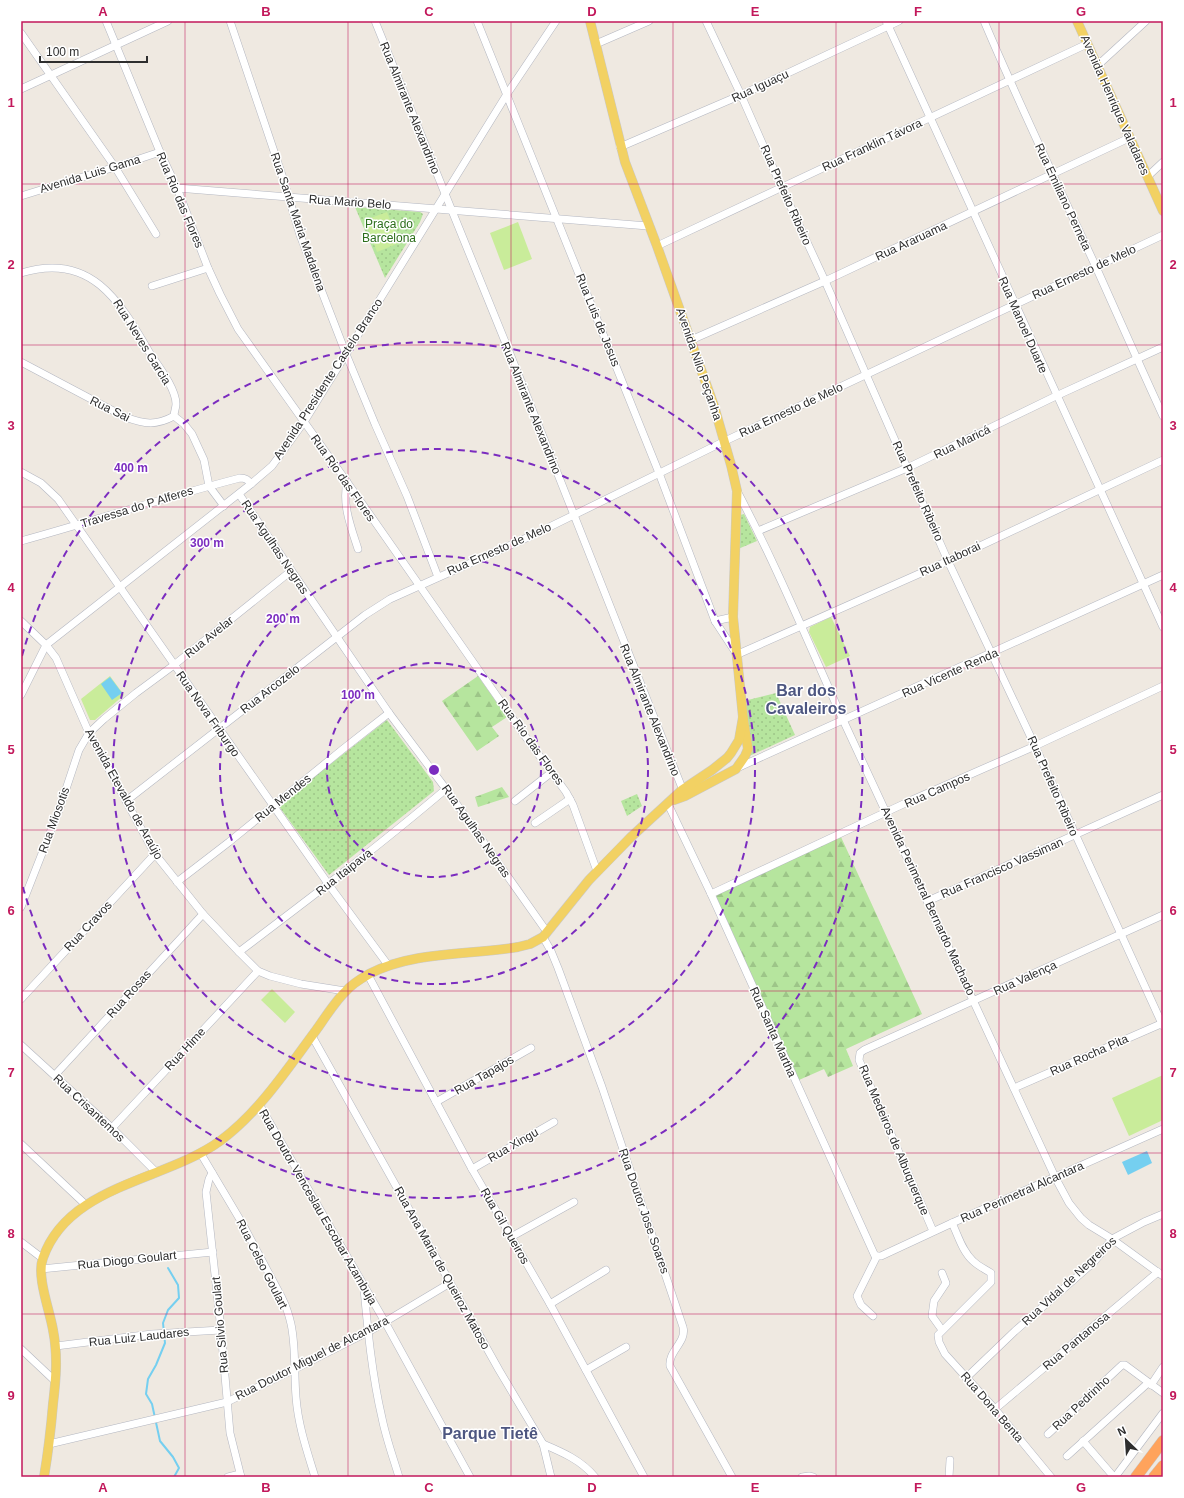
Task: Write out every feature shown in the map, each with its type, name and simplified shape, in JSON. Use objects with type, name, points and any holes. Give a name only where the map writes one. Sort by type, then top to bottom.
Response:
[{"type":"highway","points":[[1136,1477],[1163,1441]]},
{"type":"highway","points":[[1154,1477],[1163,1466]]},
{"type":"main road","name":"Avenida Nilo Peçanha","points":[[590,21],[620,147],[691,340],[724,441],[737,491],[733,617],[743,717],[748,748],[745,756],[736,769],[718,779],[683,793]]},
{"type":"main road","name":"Avenida Henrique Valadares","points":[[1076,21],[1163,211]]},
{"type":"main road","name":"Avenida Nilo Peçanha","points":[[545,934],[597,871],[610,858],[669,803],[727,758],[739,740],[743,717]]},
{"type":"main road","points":[[712,770],[718,779]]},
{"type":"main road","points":[[44,1477],[56,1381],[56,1346],[45,1296],[41,1269],[42,1258],[50,1241],[69,1218],[86,1205],[100,1197],[200,1154],[236,1128],[259,1104],[345,991],[368,975],[388,965],[420,958],[518,947],[530,944],[545,934]]},
{"type":"street","name":"Rua Rio das Flores","points":[[106,21],[115,46],[160,152],[177,188],[208,268],[238,329],[570,799],[597,871]]},
{"type":"street","points":[[21,89],[168,21]]},
{"type":"street","name":"Rua Santa Maria Madalena","points":[[230,21],[282,174],[300,235],[374,424],[407,496],[438,576]]},
{"type":"street","name":"Rua Almirante Alexandrino","points":[[375,21],[452,210],[683,793]]},
{"type":"street","name":"Rua Luis de Jesus","points":[[477,21],[659,473],[715,621],[736,654]]},
{"type":"street","name":"Avenida Presidente Castelo Branco","points":[[21,695],[46,645],[224,506],[272,466],[304,422],[507,94],[556,21]]},
{"type":"street","points":[[596,44],[649,21]]},
{"type":"street","name":"Rua Prefeito Ribeiro","points":[[706,21],[825,281],[948,560],[1163,1024]]},
{"type":"street","name":"Rua Iguaçu","points":[[620,147],[741,95],[887,23],[899,21]]},
{"type":"street","name":"Rua Emiliano Perneta","points":[[984,21],[1009,80],[1163,416]]},
{"type":"street","points":[[1097,66],[1146,21]]},
{"type":"street","name":"Rua Manoel Duarte","points":[[887,23],[973,211],[1014,305],[1163,627]]},
{"type":"street","points":[[21,33],[115,167],[156,234]]},
{"type":"street","name":"Rua Franklin Távora","points":[[657,246],[1087,44]]},
{"type":"street","name":"Rua Araruama","points":[[691,340],[825,281],[1129,138]]},
{"type":"street","name":"Avenida Luis Gama","points":[[21,196],[160,152]]},
{"type":"street","points":[[1147,176],[1163,162]]},
{"type":"street","name":"Rua Mario Belo","points":[[177,188],[648,226]]},
{"type":"street","name":"Rua Ernesto de Melo","points":[[420,586],[438,576],[573,516],[724,441],[1163,235]]},
{"type":"street","name":"Rua Neves Garcia","points":[[21,273],[44,268],[70,269],[90,277],[111,294],[130,319],[171,390],[176,404],[174,416]]},
{"type":"street","points":[[152,286],[208,268]]},
{"type":"street","name":"Rua Maricá","points":[[758,531],[907,468],[1056,396],[1163,347]]},
{"type":"street","name":"Rua Sai","points":[[21,362],[136,421],[152,423],[165,421],[174,416]]},
{"type":"street","points":[[174,416],[184,424],[192,434],[208,474],[209,486],[224,506]]},
{"type":"street","name":"Rua Itaborai","points":[[736,654],[948,560],[1163,460]]},
{"type":"street","name":"Rua Nova Friburgo","points":[[21,472],[41,483],[50,490],[58,500],[329,885],[388,965]]},
{"type":"street","name":"Travessa do P Alferes","points":[[21,541],[240,478],[248,480],[251,484]]},
{"type":"street","points":[[347,482],[345,497],[346,505],[358,549]]},
{"type":"street","name":"Avenida Perimetral Bernardo Machado","points":[[737,491],[758,531],[886,812],[975,1001],[1055,1177],[1069,1203],[1081,1218],[1089,1225],[1112,1239],[1160,1274]]},
{"type":"street","name":"Rua Agulhas Negras","points":[[239,494],[389,714],[446,789],[545,934]]},
{"type":"street","name":"Rua Avelar","points":[[89,733],[136,693],[174,666],[291,571]]},
{"type":"street","name":"Rua Vicente Renda","points":[[736,769],[1144,585],[1163,575]]},
{"type":"street","name":"Rua Arcozelo","points":[[126,801],[378,606],[420,586]]},
{"type":"street","points":[[715,621],[733,617]]},
{"type":"street","name":"Avenida Etevaldo de Araújo","points":[[21,621],[46,645],[56,658],[89,733],[155,854],[203,914],[258,971],[270,976],[301,984],[345,991]]},
{"type":"street","name":"Rua Campos","points":[[711,894],[886,812],[1035,746],[1163,686]]},
{"type":"street","name":"Rua Mendes","points":[[177,882],[389,714]]},
{"type":"street","name":"Rua Miosotis","points":[[21,907],[59,810],[79,750],[89,733]]},
{"type":"street","points":[[515,801],[552,772]]},
{"type":"street","name":"Rua Itaipava","points":[[239,952],[329,885],[402,827],[446,789]]},
{"type":"street","name":"Rua Francisco Vassiman","points":[[928,901],[1076,836],[1163,795]]},
{"type":"street","points":[[535,824],[570,799]]},
{"type":"street","name":"Rua Santa Martha","points":[[669,803],[874,1254],[879,1256]]},
{"type":"street","name":"Rua Cravos","points":[[21,999],[155,854]]},
{"type":"street","name":"Rua Rosas","points":[[55,1075],[203,914]]},
{"type":"street","name":"Rua Valença","points":[[864,1050],[1163,915]]},
{"type":"street","name":"Rua Doutor Jose Soares","points":[[545,934],[597,1073],[683,1326],[683,1338],[671,1358],[670,1366],[732,1477]]},
{"type":"street","name":"Rua Hime","points":[[112,1128],[258,971]]},
{"type":"street","name":"Rua Gil Queiros","points":[[368,975],[472,1169],[550,1304],[644,1477]]},
{"type":"street","name":"Rua Rocha Pita","points":[[1014,1088],[1163,1024]]},
{"type":"street","name":"Rua Ana Maria de Queiroz Matoso","points":[[312,1036],[499,1370],[543,1444],[551,1477]]},
{"type":"street","name":"Rua Crisantemos","points":[[21,1045],[112,1128],[156,1172]]},
{"type":"street","name":"Rua Tapajos","points":[[436,1102],[531,1048]]},
{"type":"street","name":"Rua Medeiros de Albuquerque","points":[[864,1050],[860,1053],[859,1060],[933,1232]]},
{"type":"street","name":"Rua Doutor Venceslau Escobar Azambuja","points":[[259,1104],[384,1322],[470,1477]]},
{"type":"street","name":"Rua Xingu","points":[[472,1169],[554,1122]]},
{"type":"street","name":"Rua Perimetral Alcantara","points":[[879,1256],[952,1222],[1163,1129]]},
{"type":"street","points":[[21,1144],[86,1205]]},
{"type":"street","name":"Rua Celso Goulart","points":[[200,1154],[242,1223],[282,1298],[291,1323],[298,1415],[302,1436],[315,1477]]},
{"type":"street","name":"Rua Silvio Goulart","points":[[212,1173],[206,1192],[227,1402],[233,1446],[241,1475]]},
{"type":"street","points":[[511,1237],[574,1202]]},
{"type":"street","name":"Rua Vidal de Negreiros","points":[[966,1378],[1015,1331],[1094,1262],[1112,1239],[1163,1214]]},
{"type":"street","points":[[940,1332],[992,1282],[991,1273],[976,1264],[969,1257],[952,1222]]},
{"type":"street","points":[[21,1242],[42,1258]]},
{"type":"street","name":"Rua Diogo Goulart","points":[[41,1269],[213,1252]]},
{"type":"street","points":[[873,1316],[861,1305],[857,1296],[879,1256]]},
{"type":"street","points":[[550,1304],[606,1270]]},
{"type":"street","name":"Rua Dona Benta","points":[[942,1273],[946,1283],[934,1301],[932,1316],[940,1332],[939,1342],[945,1354],[995,1409],[1051,1477]]},
{"type":"street","name":"Rua Pantanosa","points":[[995,1409],[1160,1274]]},
{"type":"street","name":"Rua Doutor Miguel de Alcantara","points":[[49,1444],[145,1420],[227,1402],[368,1332],[450,1283]]},
{"type":"street","points":[[364,1287],[376,1391],[399,1477]]},
{"type":"street","name":"Rua Luiz Laudares","points":[[56,1346],[152,1334],[221,1330]]},
{"type":"street","points":[[586,1370],[626,1348]]},
{"type":"street","points":[[21,1349],[56,1381]]},
{"type":"street","name":"Rua Pedrinho","points":[[1048,1434],[1096,1390],[1120,1365],[1125,1365],[1149,1384]]},
{"type":"street","points":[[1067,1456],[1149,1384],[1163,1367]]},
{"type":"street","points":[[1149,1384],[1163,1393]]},
{"type":"street","points":[[1083,1441],[1115,1477],[1163,1413]]},
{"type":"street","points":[[543,1444],[559,1450],[577,1461],[586,1467],[595,1477]]},
{"type":"street","points":[[949,1477],[950,1460]]},
{"type":"street","points":[[228,1477],[241,1475]]},
{"type":"street","points":[[802,1477],[813,1477]]},
{"type":"green space","name":"Praça do Barcelona","points":[[355,207],[420,212],[423,214],[420,222],[385,278]]},
{"type":"green space","points":[[387,212],[399,243],[377,252],[365,220]]},
{"type":"green space","points":[[518,222],[532,259],[504,270],[490,233]]},
{"type":"green space","points":[[744,514],[757,541],[738,549],[740,515]]},
{"type":"green space","points":[[831,617],[850,656],[826,667],[809,632],[810,627]]},
{"type":"green space","points":[[110,676],[124,695],[95,720],[90,720],[81,699]]},
{"type":"green space","points":[[478,676],[507,717],[492,727],[499,736],[477,751],[442,701]]},
{"type":"green space","points":[[776,693],[795,735],[747,757],[744,701]]},
{"type":"green space","points":[[387,720],[433,782],[434,791],[329,875],[278,805]]},
{"type":"green space","points":[[502,787],[509,797],[478,807],[475,797]]},
{"type":"green space","points":[[637,794],[642,806],[627,816],[621,801]]},
{"type":"green space","points":[[841,837],[922,1014],[846,1049],[853,1066],[828,1077],[824,1069],[799,1080],[715,894]]},
{"type":"green space","points":[[272,989],[295,1012],[285,1023],[261,1000]]},
{"type":"green space","points":[[1163,1075],[1163,1120],[1129,1136],[1112,1098]]},
{"type":"water","points":[[110,677],[122,693],[112,700],[101,684]]},
{"type":"water","points":[[1147,1151],[1152,1163],[1128,1175],[1122,1162]]},
{"type":"waterway","points":[[168,1268],[178,1285],[179,1298],[168,1310],[163,1323],[165,1343],[156,1365],[148,1379],[146,1394],[152,1404],[160,1441],[173,1457],[179,1468],[174,1477]]},
{"type":"district","name":"Bar dos Cavaleiros","points":[[806,699]]},
{"type":"district","name":"Parque Tietê","points":[[490,1433]]}]
